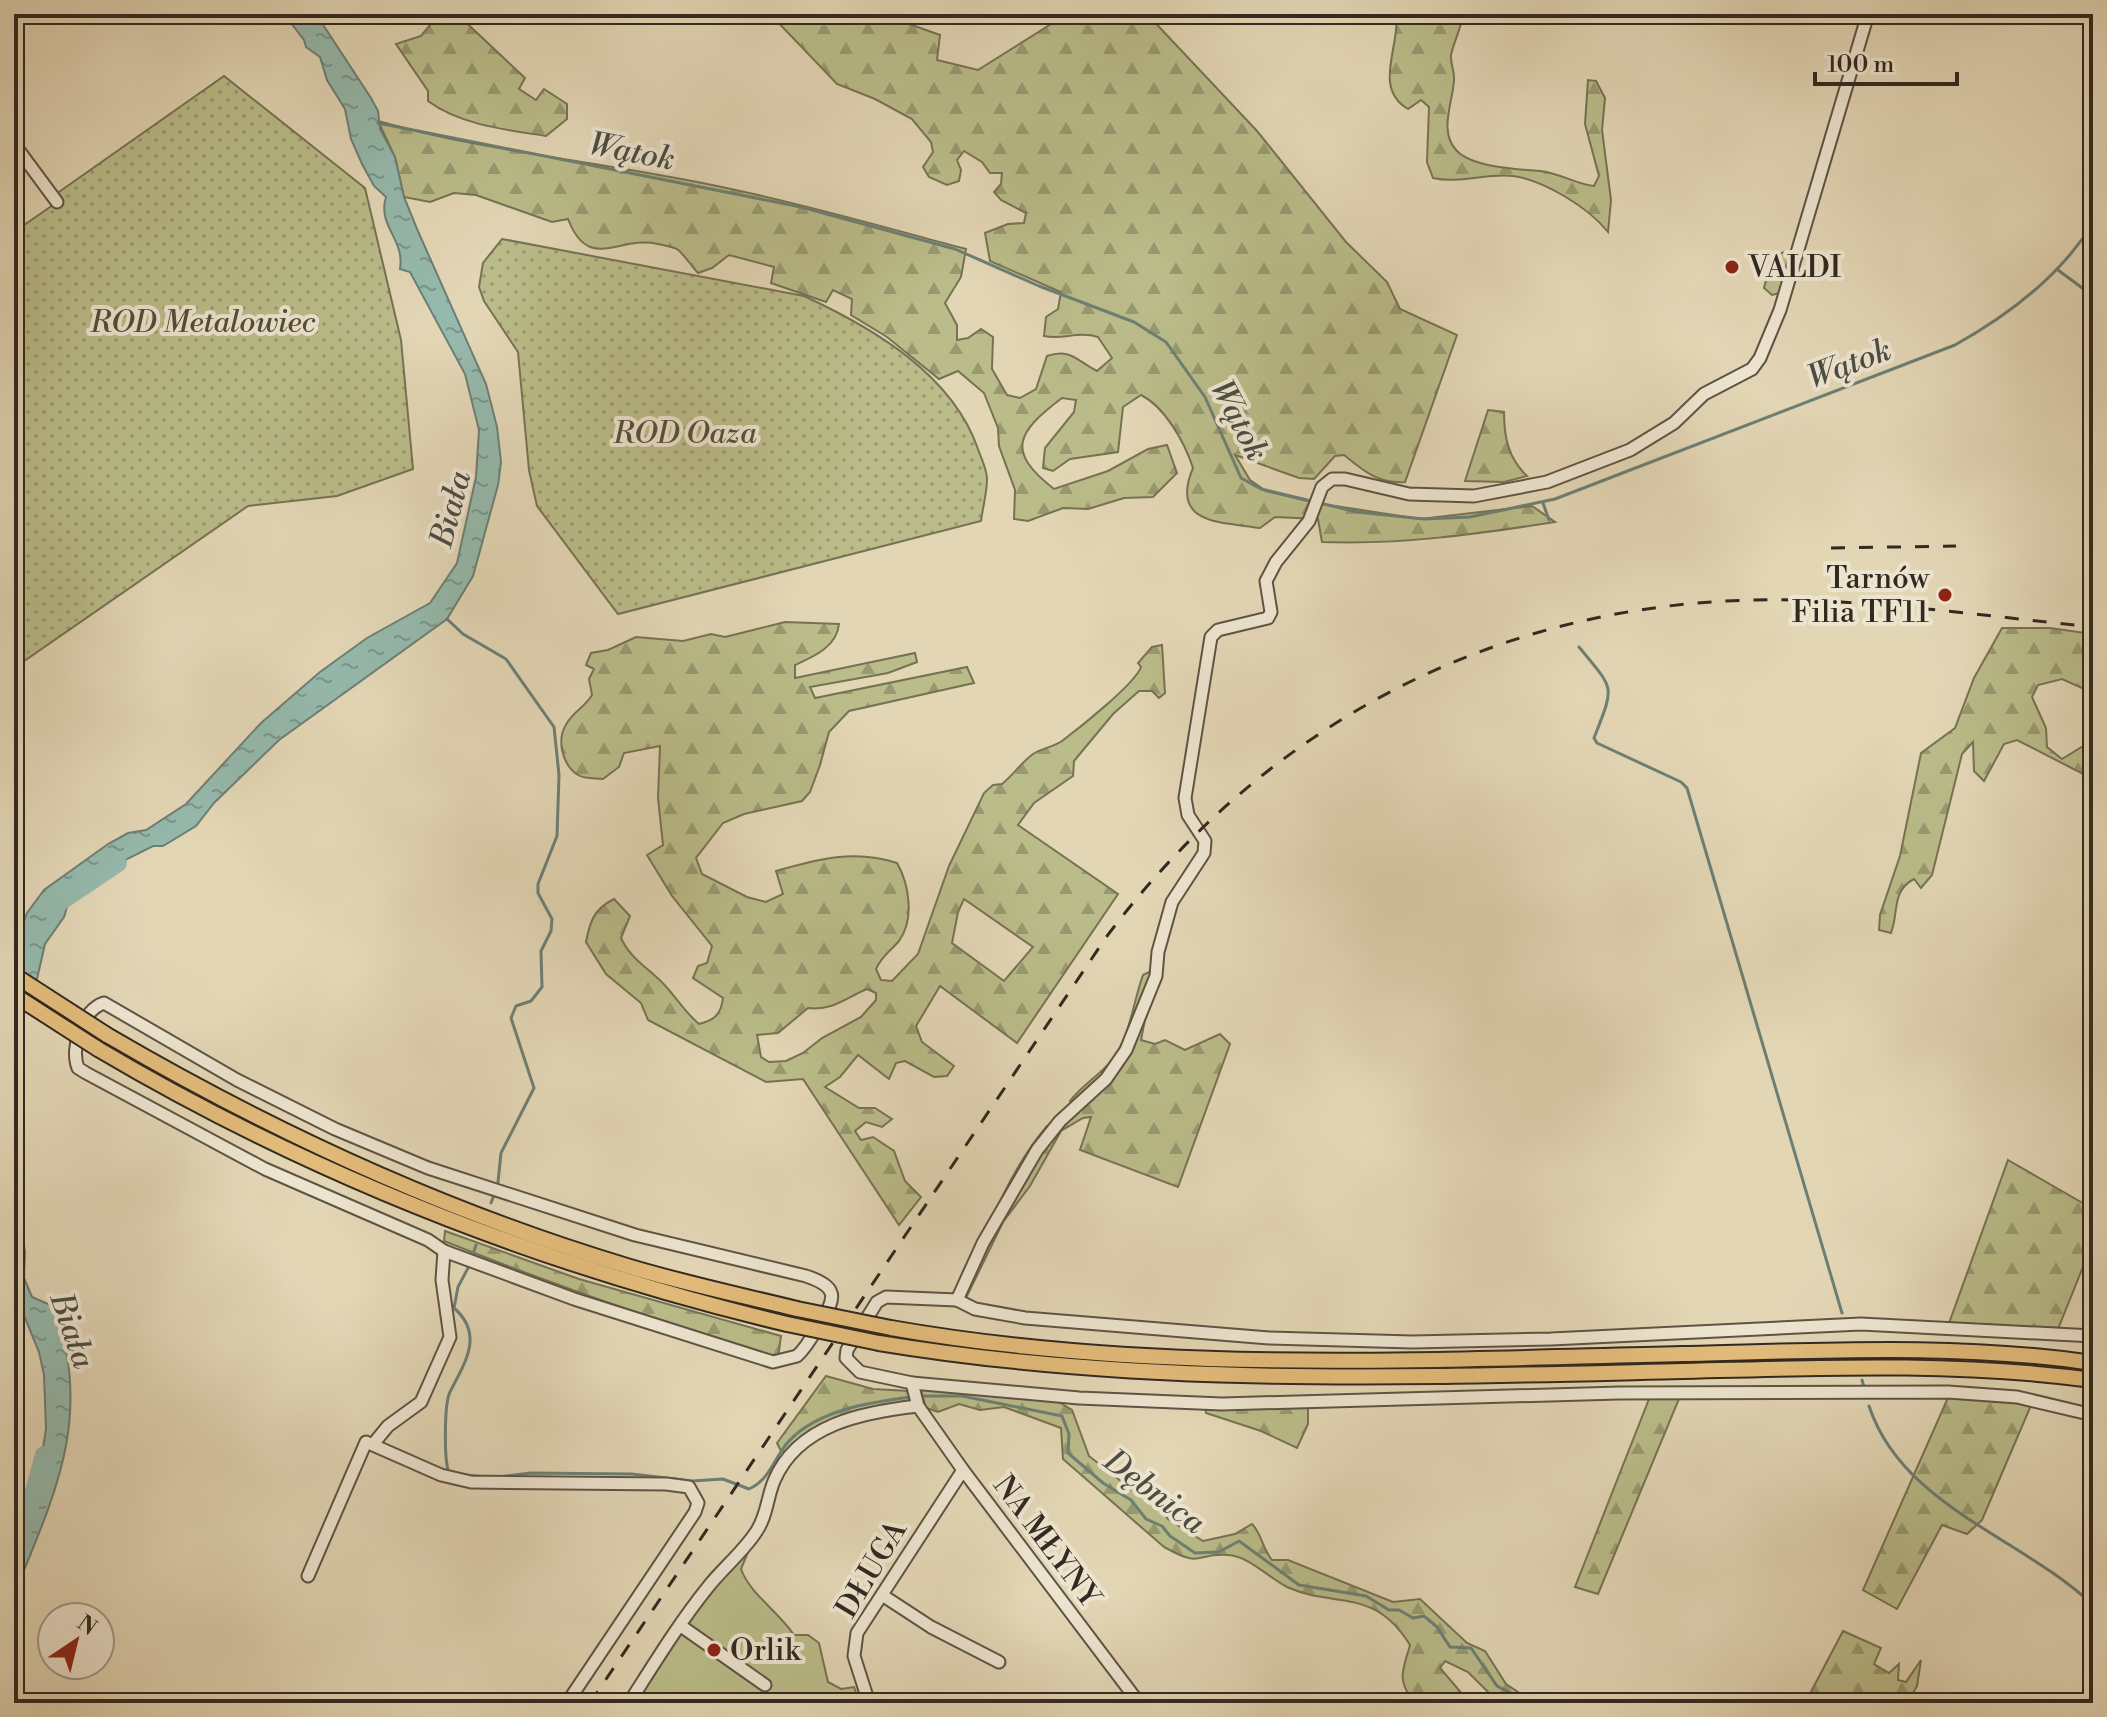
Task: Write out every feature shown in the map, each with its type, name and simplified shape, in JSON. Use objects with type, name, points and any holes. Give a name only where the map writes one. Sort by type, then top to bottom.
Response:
[{"type":"main road","points":[[14,975],[107,1035],[260,1120],[414,1190],[627,1266],[797,1309],[891,1328],[1014,1345],[1184,1359],[1404,1360],[1919,1350],[2093,1363]]},
{"type":"main road","points":[[14,995],[98,1049],[252,1134],[407,1205],[621,1281],[787,1324],[879,1343],[1044,1366],[1187,1376],[1333,1378],[1909,1367],[2093,1380]]},
{"type":"street","points":[[957,1300],[983,1243],[1037,1150],[1060,1121],[1106,1079],[1140,1019],[1156,976],[1158,952],[1172,902],[1205,847],[1205,841],[1188,815],[1185,798],[1211,637],[1218,630],[1268,618],[1271,612],[1266,581],[1276,562],[1309,521],[1322,487],[1332,479],[1345,479],[1409,494],[1474,496],[1535,486],[1630,450],[1674,423],[1704,394],[1752,369],[1760,358],[1780,310],[1868,14]]},
{"type":"street","points":[[14,144],[57,202]]},
{"type":"street","points":[[104,1003],[237,1080],[335,1129],[428,1168],[635,1235],[806,1276],[824,1282],[833,1299],[804,1350],[787,1361],[773,1362],[574,1299],[444,1251],[428,1240],[265,1169],[78,1068],[74,1047],[90,1013],[104,1003]]},
{"type":"street","points":[[374,1443],[388,1426],[421,1402],[450,1337],[442,1280],[444,1251]]},
{"type":"street","points":[[2093,1336],[1851,1324],[1520,1340],[1412,1342],[1269,1338],[1025,1318],[975,1309],[957,1300],[886,1297],[877,1302],[847,1350],[846,1358],[860,1372],[912,1383],[1079,1398],[1222,1404],[1603,1393],[1948,1392],[2007,1395],[2093,1415]]},
{"type":"street","points":[[629,1703],[724,1566],[755,1534],[766,1515],[775,1479],[799,1446],[836,1423],[885,1410],[918,1406],[912,1383]]},
{"type":"street","name":"NA MŁYNY","points":[[918,1406],[1139,1703]]},
{"type":"street","points":[[308,1576],[366,1442],[441,1475],[471,1482],[683,1485],[694,1492],[698,1503],[695,1512],[567,1703]]},
{"type":"street","name":"DŁUGA","points":[[869,1703],[854,1656],[857,1633],[963,1470]]},
{"type":"street","points":[[882,1595],[931,1627],[999,1662]]},
{"type":"street","points":[[681,1626],[765,1685]]},
{"type":"green space","points":[[439,14],[457,14],[525,78],[519,89],[536,100],[544,89],[567,104],[567,119],[546,136],[469,121],[428,101],[428,91],[396,44],[421,36]]},
{"type":"green space","points":[[770,14],[881,14],[940,35],[937,60],[978,70],[1067,14],[1147,14],[1257,131],[1346,242],[1387,282],[1400,309],[1457,335],[1405,482],[1379,479],[1344,455],[1335,456],[1314,479],[1299,478],[1235,455],[1250,480],[1266,491],[1316,503],[1420,519],[1532,506],[1555,522],[1439,538],[1322,542],[1318,519],[1275,517],[1260,528],[1216,521],[1203,517],[1188,501],[1187,487],[1193,468],[1185,448],[1166,417],[1141,395],[1123,407],[1118,452],[1070,459],[1053,471],[1043,468],[1045,448],[1074,412],[1076,400],[1062,398],[1027,432],[1023,452],[1038,476],[1054,489],[1108,471],[1148,449],[1167,445],[1177,473],[1153,497],[1124,498],[1088,509],[1063,508],[1028,521],[1014,519],[1015,490],[999,446],[998,428],[984,393],[958,371],[939,379],[887,337],[851,315],[852,299],[833,290],[826,302],[771,283],[774,267],[729,255],[712,268],[698,273],[680,251],[668,246],[644,243],[595,248],[576,235],[568,219],[552,222],[476,195],[454,193],[430,202],[404,197],[395,157],[378,121],[489,146],[749,193],[966,249],[961,277],[945,303],[957,325],[957,340],[968,338],[981,329],[993,337],[992,369],[1007,395],[1020,398],[1036,389],[1047,356],[1068,355],[1097,371],[1112,358],[1098,337],[1044,336],[1046,317],[1058,309],[1061,292],[990,261],[985,233],[1008,224],[1024,223],[1026,213],[1001,200],[994,192],[1001,184],[1002,173],[990,173],[982,162],[964,151],[957,160],[961,170],[959,181],[947,185],[929,177],[923,167],[933,152],[931,142],[912,119],[875,99],[837,84]]},
{"type":"green space","points":[[1396,14],[1463,14],[1451,55],[1454,80],[1447,126],[1451,143],[1457,151],[1474,161],[1497,167],[1547,172],[1594,186],[1599,176],[1585,124],[1588,80],[1596,81],[1605,98],[1602,130],[1611,200],[1608,232],[1565,196],[1538,183],[1503,175],[1453,180],[1433,178],[1427,162],[1429,107],[1421,100],[1408,109],[1397,100],[1392,90],[1390,65]]},
{"type":"green space","name":"ROD Metalowiec","points":[[224,76],[365,188],[401,340],[413,469],[337,496],[248,506],[14,668],[14,232],[53,205],[56,194]]},
{"type":"green space","name":"ROD Oaza","points":[[502,239],[804,296],[857,323],[907,356],[930,376],[966,422],[987,475],[981,521],[618,614],[537,506],[529,470],[518,352],[484,301],[479,287],[483,263]]},
{"type":"green space","points":[[1784,252],[1790,260],[1780,293],[1772,295],[1764,288],[1772,257]]},
{"type":"green space","points":[[1488,410],[1504,412],[1508,447],[1527,476],[1504,482],[1465,481]]},
{"type":"green space","points":[[785,622],[839,624],[829,645],[795,665],[795,678],[915,653],[917,662],[888,673],[810,687],[815,698],[967,667],[974,683],[849,711],[829,732],[810,792],[802,801],[744,814],[723,823],[696,858],[702,874],[747,897],[766,902],[783,894],[776,871],[851,856],[897,863],[905,881],[909,912],[899,941],[876,969],[881,980],[892,981],[918,954],[949,866],[984,793],[993,785],[1002,784],[1033,754],[1059,743],[1092,717],[1137,675],[1141,667],[1138,663],[1152,647],[1162,645],[1165,693],[1159,698],[1152,691],[1139,691],[1113,714],[1074,761],[1073,776],[1034,803],[1018,825],[1118,894],[1017,1043],[940,986],[916,1026],[922,1042],[954,1066],[947,1076],[934,1077],[905,1061],[896,1063],[889,1079],[858,1055],[840,1077],[825,1087],[859,1108],[875,1108],[892,1119],[882,1127],[866,1122],[855,1131],[861,1140],[873,1137],[894,1151],[905,1181],[921,1197],[899,1225],[803,1079],[766,1082],[648,1020],[641,1003],[606,974],[586,942],[594,916],[614,899],[630,916],[621,938],[631,953],[699,1024],[719,1012],[723,998],[693,978],[698,966],[707,963],[712,946],[672,896],[647,855],[663,845],[658,798],[660,746],[624,753],[619,767],[603,779],[583,777],[572,771],[561,744],[567,723],[592,695],[589,679],[594,669],[586,665],[591,653],[608,650],[636,637],[683,641],[711,634],[725,637]],"holes":[[[964,899],[1033,947],[1004,981],[952,943]],[[867,989],[876,993],[876,1000],[861,1017],[786,1061],[769,1062],[761,1057],[757,1035],[778,1033],[808,1008],[832,1006]]]},
{"type":"green space","points":[[2002,628],[2050,628],[2093,634],[2093,693],[2062,679],[2038,685],[2032,697],[2046,728],[2047,747],[2062,759],[2093,740],[2093,779],[2017,740],[2004,744],[1984,781],[1974,771],[1973,742],[1962,754],[1932,875],[1921,888],[1914,879],[1907,884],[1899,896],[1891,933],[1879,930],[1880,915],[1900,856],[1921,753],[1955,728],[1974,678]]},
{"type":"green space","points":[[1155,969],[1141,1040],[1155,1044],[1165,1040],[1185,1050],[1220,1034],[1230,1044],[1178,1187],[1080,1150],[1091,1117],[1083,1118],[1061,1131],[1030,1186],[1003,1222],[967,1296],[962,1292],[979,1249],[1020,1164],[1047,1126],[1055,1125],[1073,1108],[1070,1101],[1112,1060],[1127,1031],[1143,975]]},
{"type":"green space","points":[[2008,1160],[2093,1209],[2093,1242],[2058,1329],[1948,1326]]},
{"type":"green space","points":[[445,1231],[579,1279],[781,1336],[778,1358],[651,1318],[527,1273],[444,1241]]},
{"type":"green space","points":[[826,1376],[873,1389],[909,1391],[909,1404],[881,1408],[788,1452],[781,1451],[777,1443]]},
{"type":"green space","points":[[925,1386],[1057,1401],[1072,1410],[1089,1456],[1136,1493],[1157,1502],[1168,1519],[1203,1541],[1235,1534],[1252,1524],[1272,1560],[1288,1560],[1393,1602],[1420,1599],[1467,1643],[1485,1651],[1506,1684],[1534,1703],[1499,1703],[1468,1672],[1445,1661],[1440,1668],[1470,1703],[1414,1703],[1403,1681],[1403,1668],[1410,1645],[1382,1614],[1353,1602],[1287,1587],[1236,1556],[1193,1559],[1177,1554],[1164,1547],[1063,1459],[1061,1428],[1004,1407],[980,1410],[959,1404],[938,1412],[926,1408],[921,1391]]},
{"type":"green space","points":[[1950,1393],[2032,1403],[1982,1520],[1967,1534],[1942,1525],[1897,1609],[1863,1590]]},
{"type":"green space","points":[[1651,1394],[1681,1394],[1598,1594],[1575,1587]]},
{"type":"green space","points":[[1308,1403],[1308,1424],[1297,1448],[1261,1431],[1206,1413],[1205,1404]]},
{"type":"green space","points":[[753,1540],[741,1569],[745,1578],[794,1635],[808,1635],[819,1643],[828,1682],[841,1689],[854,1687],[860,1703],[632,1703],[692,1613]]},
{"type":"green space","points":[[1843,1631],[1881,1648],[1874,1664],[1889,1673],[1899,1664],[1898,1680],[1906,1682],[1921,1660],[1917,1686],[1908,1703],[1805,1703]]},
{"type":"green space","points":[[1792,1695],[1805,1703],[1787,1703]]},
{"type":"water","points":[[284,14],[316,14],[378,111],[380,129],[395,157],[404,197],[486,384],[497,427],[501,462],[498,485],[473,576],[447,619],[279,740],[214,803],[196,826],[163,846],[153,846],[129,858],[71,894],[64,917],[45,944],[37,979],[18,1001],[14,1020],[14,949],[27,913],[44,890],[108,844],[128,833],[146,830],[186,804],[261,723],[320,672],[367,638],[430,603],[457,563],[476,477],[479,430],[465,374],[410,272],[400,269],[399,249],[385,216],[386,197],[374,186],[362,164],[351,139],[345,109],[327,80],[320,57],[306,47]]},
{"type":"water","points":[[14,1182],[25,1252],[24,1278],[32,1297],[55,1307],[66,1347],[70,1420],[55,1489],[14,1595],[14,1548],[38,1480],[46,1429],[44,1375],[39,1352],[14,1291]]},
{"type":"waterway","name":"Wątok","points":[[378,123],[801,207],[955,249],[1039,286],[1134,322],[1166,342],[1205,397],[1241,478],[1261,489],[1357,512],[1424,519],[1470,517],[1555,499],[1955,345],[1995,321],[2050,277],[2093,223]]},
{"type":"waterway","points":[[2058,270],[2093,296]]},
{"type":"waterway","points":[[1543,503],[1549,520]]},
{"type":"waterway","name":"Dębnica","points":[[447,619],[463,634],[506,659],[554,727],[559,775],[557,836],[538,884],[538,893],[552,919],[551,931],[541,951],[542,987],[531,1001],[516,1006],[511,1018],[534,1088],[501,1153],[498,1182]]},
{"type":"waterway","points":[[1579,647],[1608,689],[1606,707],[1594,738],[1597,743],[1681,782],[1687,788],[1842,1313]]},
{"type":"waterway","name":"Biała","points":[[60,902],[118,863]]},
{"type":"waterway","name":"Dębnica","points":[[491,1203],[494,1195]]},
{"type":"waterway","name":"Dębnica","points":[[472,1257],[476,1245]]},
{"type":"waterway","name":"Dębnica","points":[[449,1473],[446,1445],[448,1398],[466,1360],[470,1339],[463,1318],[454,1308],[458,1287],[468,1268]]},
{"type":"waterway","points":[[1862,1380],[1864,1387]]},
{"type":"waterway","name":"Dębnica","points":[[920,1396],[962,1396],[1062,1416],[1069,1434],[1068,1453],[1103,1483],[1131,1500],[1146,1519],[1162,1526],[1170,1536],[1195,1553],[1219,1552],[1239,1541],[1299,1585],[1366,1596],[1389,1610],[1399,1610],[1413,1618],[1424,1616],[1437,1627],[1450,1647],[1471,1648],[1497,1686],[1529,1703]]},
{"type":"waterway","name":"Dębnica","points":[[499,1477],[531,1473],[632,1474],[692,1481],[723,1479],[749,1489],[762,1480],[789,1441],[815,1422],[846,1409],[911,1397]]},
{"type":"waterway","points":[[1869,1406],[1885,1440],[1908,1470],[1935,1495],[2064,1581],[2093,1605]]},
{"type":"waterway","name":"Biała","points":[[14,1564],[44,1455]]},
{"type":"waterway","name":"Dębnica","points":[[464,1475],[488,1477]]},
{"type":"railway","points":[[1831,548],[1956,546]]},
{"type":"railway","points":[[590,1703],[1107,936],[1173,857],[1246,788],[1325,730],[1410,682],[1500,644],[1595,618],[1695,603],[1835,602],[2093,627]]},
{"type":"place","name":"VALDI","points":[[1732,267]]},
{"type":"place","name":"Tarnów Filia TF11","points":[[1945,595]]},
{"type":"place","name":"Orlik","points":[[714,1650]]}]
